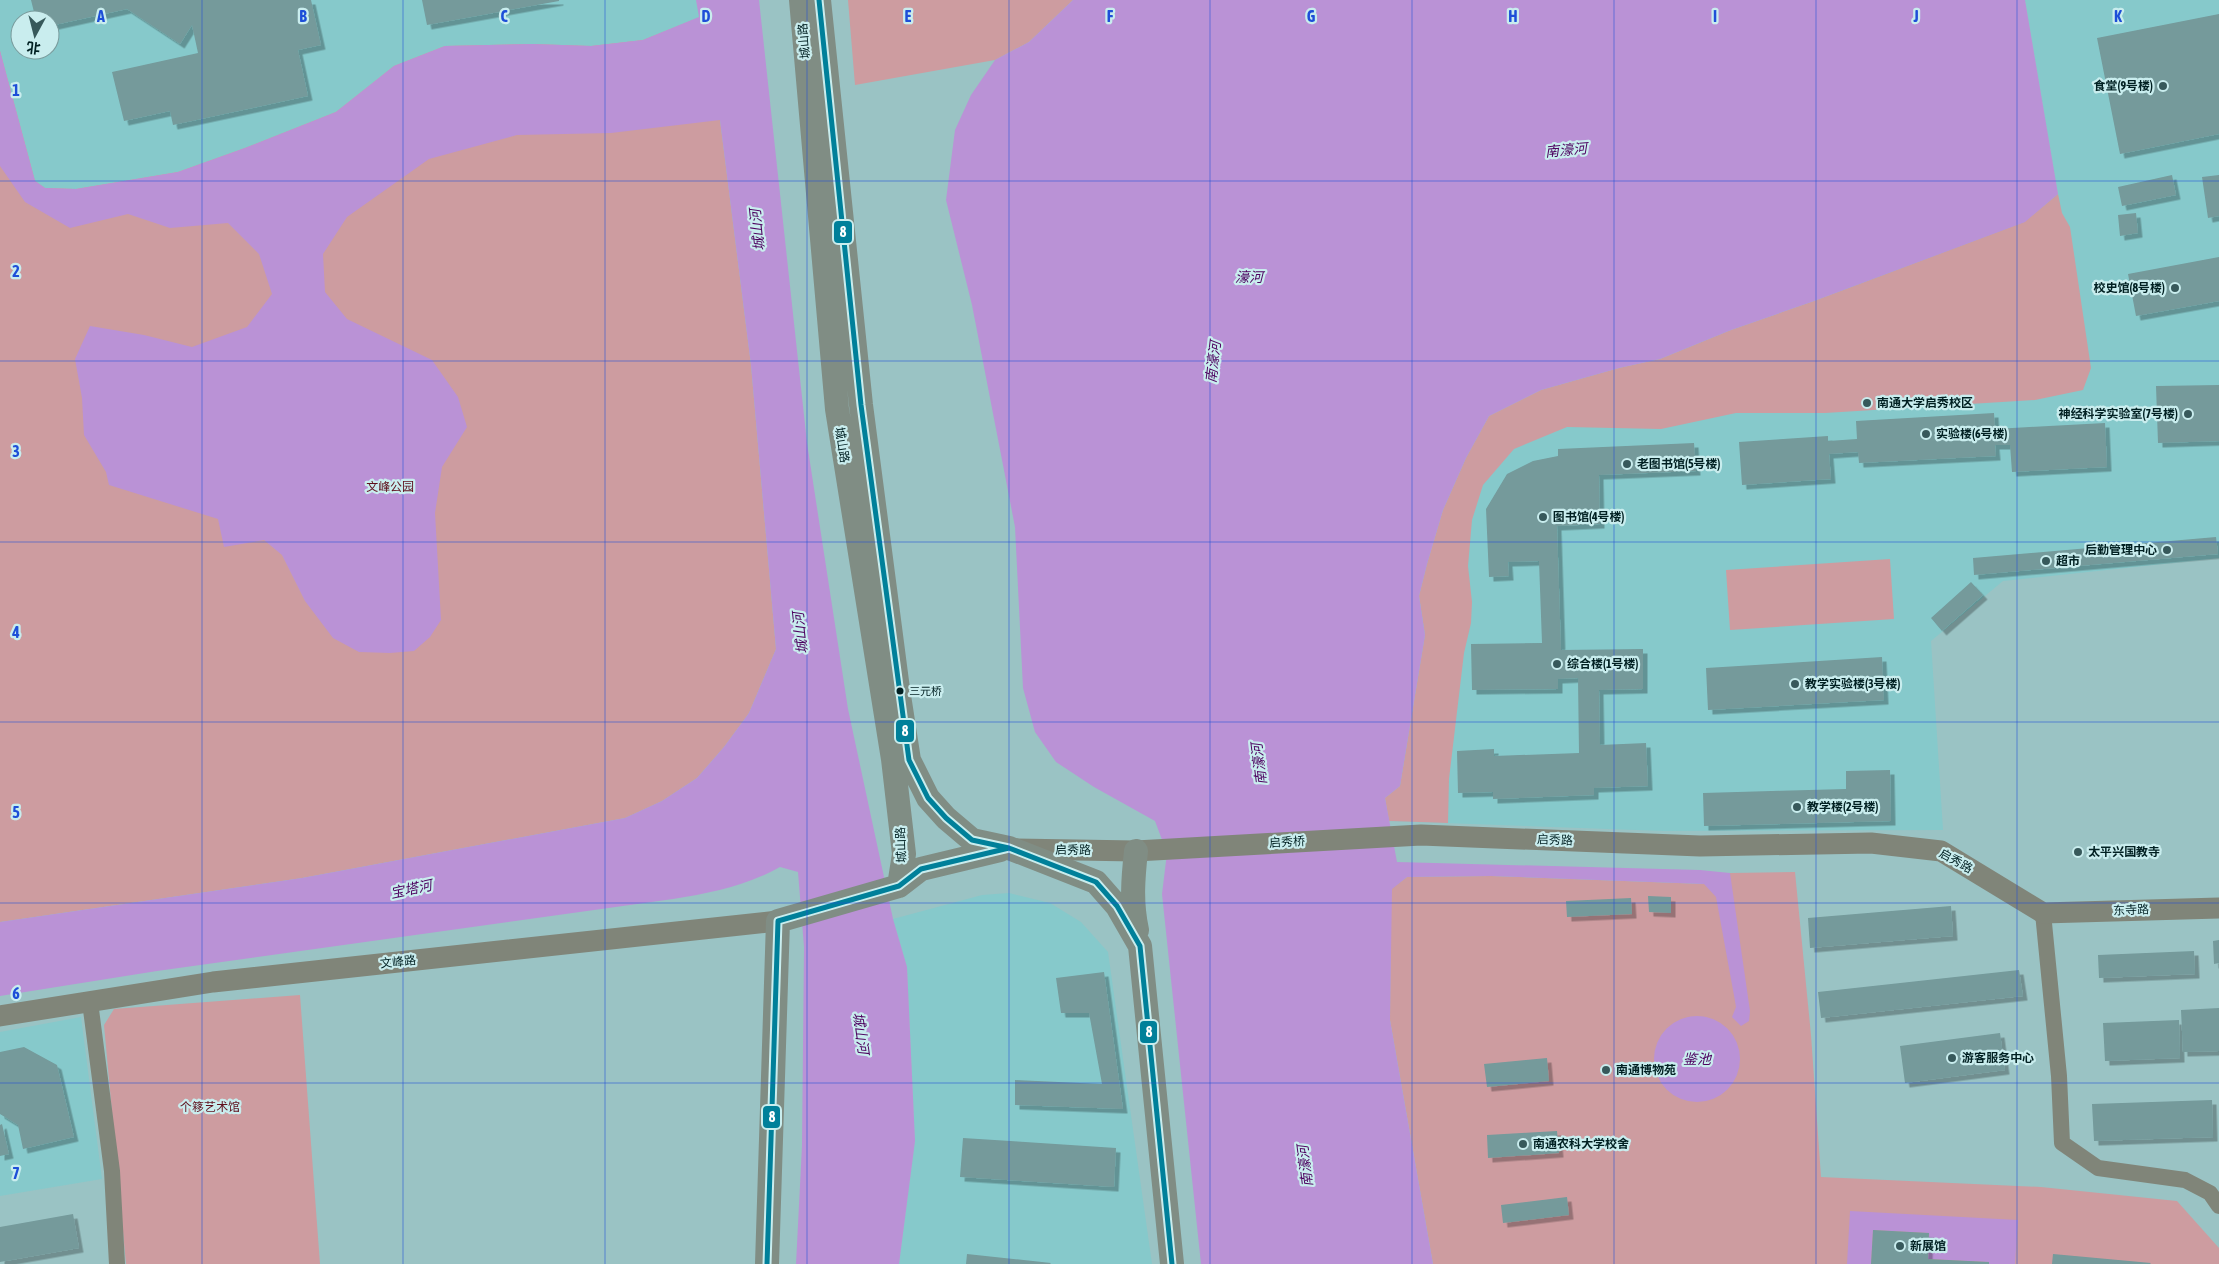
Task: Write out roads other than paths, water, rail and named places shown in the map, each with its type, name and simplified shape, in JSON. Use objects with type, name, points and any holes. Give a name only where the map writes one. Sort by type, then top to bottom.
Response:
[{"type":"main road","name":"城山路","points":[[801,0],[837,409],[893,759],[904,854],[895,887]]},
{"type":"main road","name":"城山路","points":[[819,0],[861,405],[909,760],[928,798],[946,818],[972,840],[1009,848],[1096,882],[1117,906],[1140,946],[1172,1264]]},
{"type":"main road","points":[[767,1264],[787,919],[895,887],[921,869],[1009,848]]},
{"type":"main road","points":[[1140,946],[1132,908],[1132,887],[1145,850]]},
{"type":"street","name":"启秀路","points":[[1421,835],[1700,846],[1871,843],[1919,847],[1941,850],[2043,913]]},
{"type":"street","name":"启秀桥","points":[[1145,850],[1421,835]]},
{"type":"street","name":"启秀路","points":[[1009,848],[1145,850]]},
{"type":"street","name":"东寺路","points":[[2043,913],[2219,908]]},
{"type":"street","points":[[2043,913],[2059,1076],[2062,1143],[2098,1168],[2185,1180],[2210,1193],[2219,1206]]},
{"type":"street","name":"文峰路","points":[[0,1016],[213,982],[787,919]]},
{"type":"street","points":[[90,1002],[112,1171],[117,1264]]},
{"type":"water","points":[[696,0],[759,0],[807,443],[848,709],[893,919],[907,967],[915,1141],[899,1264],[796,1264],[802,1146],[804,947],[798,872],[780,867],[741,884],[687,897],[157,971],[0,996],[0,922],[302,878],[625,818],[662,801],[697,778],[724,747],[749,713],[776,649],[751,365],[720,120],[611,133],[517,135],[429,159],[347,217],[323,254],[325,292],[347,319],[432,360],[458,397],[467,427],[442,467],[435,513],[441,620],[430,637],[414,651],[390,653],[359,652],[333,638],[305,601],[282,555],[264,540],[224,547],[218,519],[109,485],[106,472],[84,435],[82,398],[75,359],[90,326],[144,335],[192,347],[247,327],[272,294],[259,254],[228,223],[170,228],[128,214],[70,228],[25,202],[0,166],[0,51],[35,181],[45,188],[76,189],[178,172],[245,148],[336,112],[394,66],[445,46],[532,44],[591,46],[643,40],[699,17]]},
{"type":"water","name":"濠河","points":[[1073,0],[2025,0],[2058,194],[2025,222],[1731,330],[1660,359],[1619,368],[1541,390],[1489,416],[1466,458],[1443,510],[1419,596],[1425,635],[1400,786],[1385,798],[1397,862],[1700,870],[1730,873],[1750,1011],[1749,1021],[1741,1026],[1732,1017],[1736,1007],[1716,897],[1704,884],[1491,876],[1407,877],[1392,889],[1390,1020],[1433,1264],[1201,1264],[1162,894],[1167,853],[1155,821],[1094,787],[1056,762],[1035,732],[1023,688],[1015,527],[972,305],[946,200],[955,130],[971,95],[995,60],[1029,42]]},
{"type":"water","name":"鉴池","points":[[1689,1016],[1705,1016],[1714,1019],[1728,1028],[1737,1042],[1740,1059],[1737,1076],[1728,1090],[1714,1099],[1705,1102],[1689,1102],[1673,1095],[1661,1083],[1654,1067],[1654,1051],[1661,1035],[1673,1023]]},
{"type":"water","points":[[1850,1211],[2018,1220],[2015,1264],[1928,1259],[1929,1233],[1873,1230],[1871,1264],[1847,1264]]},
{"type":"place","name":"食堂(9号楼)","points":[[2163,86]]},
{"type":"place","name":"校史馆(8号楼)","points":[[2175,288]]},
{"type":"place","name":"南通大学启秀校区","points":[[1867,403]]},
{"type":"place","name":"神经科学实验室(7号楼)","points":[[2188,414]]},
{"type":"place","name":"实验楼(6号楼)","points":[[1926,434]]},
{"type":"place","name":"老图书馆(5号楼)","points":[[1627,464]]},
{"type":"place","name":"图书馆(4号楼)","points":[[1543,517]]},
{"type":"place","name":"后勤管理中心","points":[[2167,550]]},
{"type":"place","name":"超市","points":[[2046,561]]},
{"type":"place","name":"综合楼(1号楼)","points":[[1557,664]]},
{"type":"place","name":"教学实验楼(3号楼)","points":[[1795,684]]},
{"type":"place","name":"三元桥","points":[[900,691]]},
{"type":"place","name":"教学楼(2号楼)","points":[[1797,807]]},
{"type":"place","name":"太平兴国教寺","points":[[2078,852]]},
{"type":"place","name":"游客服务中心","points":[[1952,1058]]},
{"type":"place","name":"南通博物苑","points":[[1606,1070]]},
{"type":"place","name":"南通农科大学校舍","points":[[1523,1144]]},
{"type":"place","name":"新展馆","points":[[1900,1246]]},
{"type":"water label","name":"南濠河","points":[[1566,150]]},
{"type":"water label","name":"城山河","points":[[757,230]]},
{"type":"water label","name":"南濠河","points":[[1213,362]]},
{"type":"water label","name":"城山河","points":[[800,633]]},
{"type":"water label","name":"南濠河","points":[[1259,764]]},
{"type":"water label","name":"宝塔河","points":[[411,889]]},
{"type":"water label","name":"城山河","points":[[861,1033]]},
{"type":"water label","name":"南濠河","points":[[1305,1166]]},
{"type":"park label","name":"文峰公园","points":[[390,487]]},
{"type":"park label","name":"个簃艺术馆","points":[[210,1107]]}]
